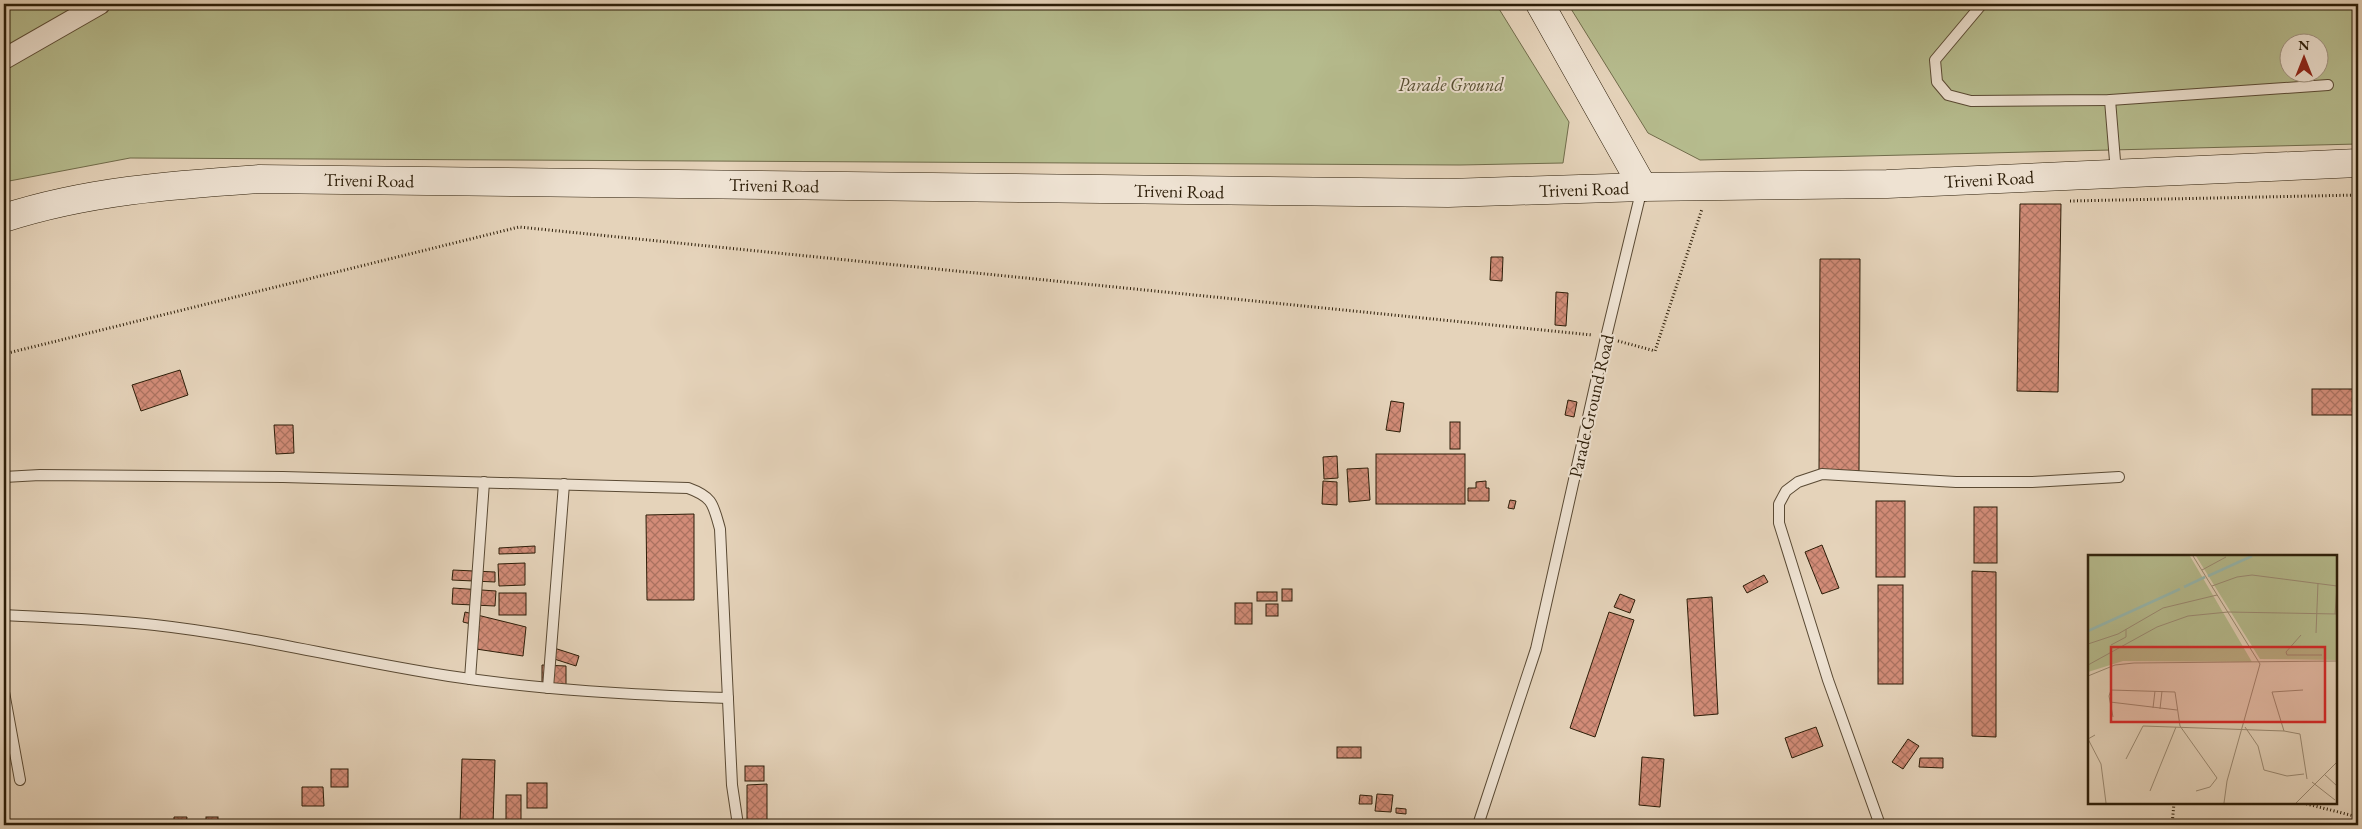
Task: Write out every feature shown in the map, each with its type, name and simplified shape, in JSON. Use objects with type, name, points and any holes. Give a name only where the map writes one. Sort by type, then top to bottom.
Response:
[{"type":"main road","points":[[1540,4],[1643,187]]},
{"type":"main road","name":"Triveni Road","points":[[4,218],[40,206],[145,187],[259,179],[1438,193],[1643,187],[1887,184],[2358,163]]},
{"type":"street","points":[[4,58],[100,4]]},
{"type":"lane","points":[[1982,4],[1935,60],[1934,68],[1937,82],[1948,95],[1971,101],[2110,100],[2328,86]]},
{"type":"lane","points":[[2110,100],[2116,174]]},
{"type":"lane","name":"Parade Ground Road","points":[[1478,825],[1536,649],[1606,337],[1643,187]]},
{"type":"lane","points":[[4,477],[40,474],[484,482],[688,488],[705,494],[714,505],[720,529],[732,785],[738,825]]},
{"type":"lane","points":[[1880,825],[1828,680],[1779,523],[1779,504],[1786,491],[1798,482],[1822,474],[1956,482],[2032,482],[2119,477]]},
{"type":"lane","points":[[470,679],[484,482]]},
{"type":"lane","points":[[548,688],[564,484]]},
{"type":"lane","points":[[4,615],[155,625],[470,679],[548,688],[642,695],[728,698]]},
{"type":"lane","points":[[4,692],[20,780]]},
{"type":"path","points":[[2060,201],[2358,195]]},
{"type":"path","points":[[4,354],[518,227],[1606,337],[1655,351],[1703,208]]},
{"type":"path","points":[[2172,825],[2174,804]]},
{"type":"path","points":[[2308,804],[2358,817]]},
{"type":"green space","name":"Parade Ground","points":[[4,4],[1496,4],[1569,122],[1563,163],[1460,165],[130,158],[4,182]]},
{"type":"green space","points":[[1568,4],[2358,4],[2358,144],[1700,160],[1648,133]]},
{"type":"building","points":[[2020,204],[2061,204],[2058,392],[2017,391]]},
{"type":"building","points":[[1491,257],[1503,257],[1502,281],[1490,280]]},
{"type":"building","points":[[1820,259],[1860,259],[1859,471],[1819,471]]},
{"type":"building","points":[[1556,292],[1568,293],[1566,326],[1555,325]]},
{"type":"building","points":[[180,370],[188,395],[141,411],[132,385]]},
{"type":"building","points":[[2312,389],[2358,389],[2358,415],[2312,415]]},
{"type":"building","points":[[1568,400],[1577,402],[1574,417],[1565,415]]},
{"type":"building","points":[[1391,401],[1404,403],[1400,432],[1386,430]]},
{"type":"building","points":[[1450,422],[1460,422],[1460,449],[1450,449]]},
{"type":"building","points":[[274,425],[293,425],[294,453],[276,454]]},
{"type":"building","points":[[1376,454],[1465,454],[1465,504],[1376,504]]},
{"type":"building","points":[[1337,456],[1338,478],[1324,479],[1323,457]]},
{"type":"building","points":[[1368,468],[1370,500],[1349,502],[1347,469]]},
{"type":"building","points":[[1323,481],[1337,482],[1337,505],[1322,504]]},
{"type":"building","points":[[1486,481],[1486,488],[1489,488],[1489,501],[1468,501],[1468,488],[1476,488],[1476,482]]},
{"type":"building","points":[[1510,500],[1516,501],[1514,509],[1508,508]]},
{"type":"building","points":[[1876,501],[1905,501],[1905,577],[1876,577]]},
{"type":"building","points":[[1974,507],[1997,507],[1997,563],[1974,563]]},
{"type":"building","points":[[694,514],[694,600],[647,600],[646,515]]},
{"type":"building","points":[[1822,545],[1839,588],[1822,594],[1805,552]]},
{"type":"building","points":[[535,546],[535,553],[499,554],[499,548]]},
{"type":"building","points":[[525,563],[525,585],[499,586],[498,564]]},
{"type":"building","points":[[453,570],[495,572],[495,582],[452,580]]},
{"type":"building","points":[[1972,571],[1996,572],[1996,737],[1972,736]]},
{"type":"building","points":[[1764,575],[1768,582],[1747,593],[1743,586]]},
{"type":"building","points":[[1878,585],[1903,585],[1903,684],[1878,684]]},
{"type":"building","points":[[453,588],[496,591],[495,606],[452,604]]},
{"type":"building","points":[[1282,589],[1292,589],[1292,601],[1282,601]]},
{"type":"building","points":[[1257,592],[1277,592],[1277,601],[1257,601]]},
{"type":"building","points":[[499,593],[526,593],[526,615],[499,615]]},
{"type":"building","points":[[1620,594],[1635,600],[1630,613],[1614,607]]},
{"type":"building","points":[[1712,597],[1718,714],[1694,716],[1687,599]]},
{"type":"building","points":[[1235,603],[1252,603],[1252,624],[1235,624]]},
{"type":"building","points":[[1266,604],[1278,604],[1278,616],[1266,616]]},
{"type":"building","points":[[465,612],[526,627],[523,656],[476,649],[479,626],[463,622]]},
{"type":"building","points":[[1609,612],[1634,620],[1595,737],[1570,728]]},
{"type":"building","points":[[551,647],[579,656],[576,666],[548,657]]},
{"type":"building","points":[[542,665],[566,666],[566,686],[542,686]]},
{"type":"building","points":[[1816,727],[1823,746],[1792,758],[1785,738]]},
{"type":"building","points":[[1908,739],[1919,746],[1903,769],[1892,762]]},
{"type":"building","points":[[1337,747],[1361,747],[1361,758],[1337,758]]},
{"type":"building","points":[[1642,757],[1664,759],[1660,807],[1639,805]]},
{"type":"building","points":[[1920,758],[1943,758],[1943,768],[1919,767]]},
{"type":"building","points":[[462,759],[495,760],[493,825],[460,825]]},
{"type":"building","points":[[745,766],[764,766],[764,781],[745,781]]},
{"type":"building","points":[[331,769],[348,769],[348,787],[331,787]]},
{"type":"building","points":[[527,783],[547,783],[547,808],[527,808]]},
{"type":"building","points":[[767,784],[767,825],[747,825],[747,785]]},
{"type":"building","points":[[302,787],[323,787],[324,806],[302,806]]},
{"type":"building","points":[[1377,794],[1393,795],[1391,812],[1375,811]]},
{"type":"building","points":[[506,795],[521,795],[521,825],[506,825]]},
{"type":"building","points":[[1360,795],[1372,796],[1372,804],[1359,804]]},
{"type":"building","points":[[1396,808],[1406,809],[1406,814],[1396,813]]},
{"type":"building","points":[[174,817],[187,817],[186,825],[174,825]]},
{"type":"building","points":[[206,817],[218,817],[218,825],[206,825]]},
{"type":"building","points":[[685,821],[696,821],[696,825],[685,825]]}]
